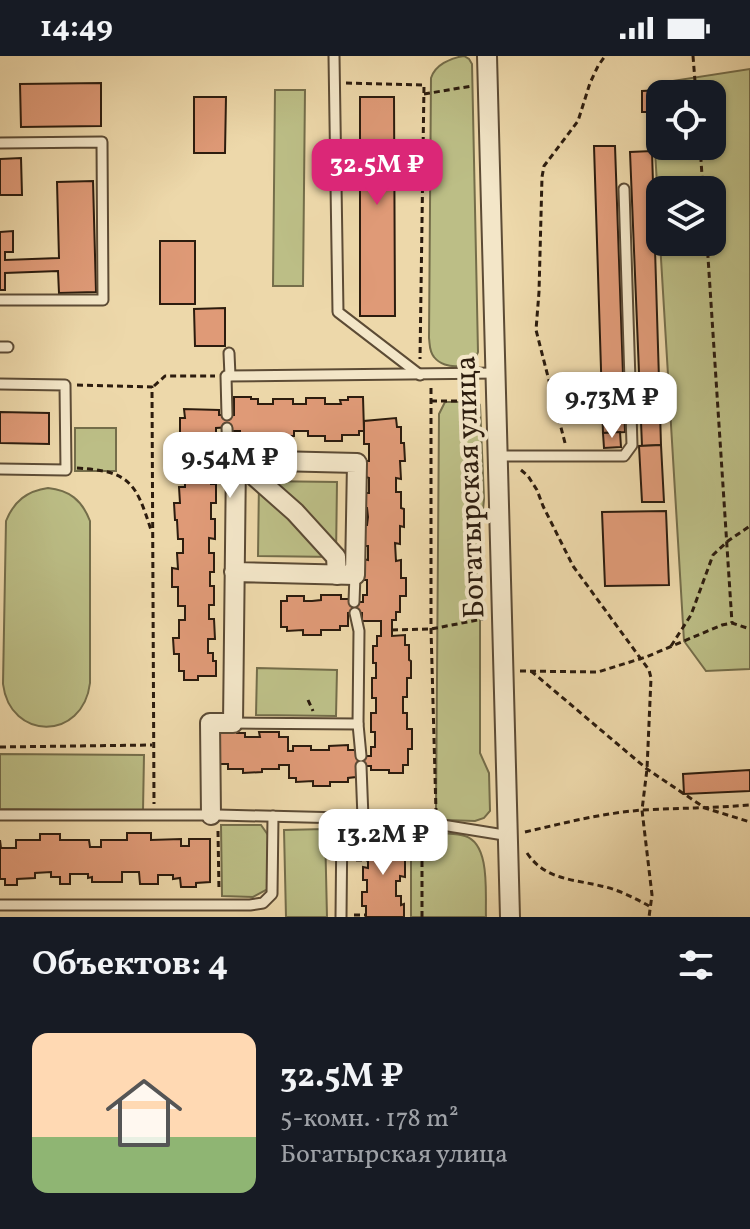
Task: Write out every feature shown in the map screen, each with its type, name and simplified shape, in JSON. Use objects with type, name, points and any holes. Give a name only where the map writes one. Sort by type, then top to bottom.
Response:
[{"type":"street","name":"Богатырская улица","points":[[487,56],[510,917]]},
{"type":"street","points":[[215,815],[210,723],[233,723],[236,460]]},
{"type":"street","points":[[236,460],[357,463],[346,575]]},
{"type":"street","points":[[236,460],[295,512],[336,557],[346,575]]},
{"type":"street","points":[[234,572],[346,575]]},
{"type":"lane","points":[[334,56],[338,312],[425,375]]},
{"type":"lane","points":[[0,143],[102,142],[103,300],[0,300]]},
{"type":"lane","points":[[498,456],[624,456],[632,445],[624,189]]},
{"type":"lane","points":[[227,415],[229,353]]},
{"type":"lane","points":[[228,376],[496,373]]},
{"type":"lane","points":[[0,384],[65,385],[66,470],[0,469]]},
{"type":"lane","points":[[227,428],[228,450],[236,460]]},
{"type":"lane","points":[[346,575],[359,631],[358,724],[363,818]]},
{"type":"lane","points":[[233,723],[358,724]]},
{"type":"lane","points":[[0,815],[363,818],[422,822],[504,835]]},
{"type":"lane","points":[[0,905],[263,903],[272,894],[273,816]]},
{"type":"lane","points":[[342,818],[348,916]]},
{"type":"path","points":[[569,456],[536,330],[542,177],[544,166],[578,121],[590,83],[605,56]]},
{"type":"path","points":[[693,56],[695,80]]},
{"type":"path","points":[[334,83],[424,85],[425,375],[431,401],[431,629],[436,824]]},
{"type":"path","points":[[424,94],[472,86]]},
{"type":"path","points":[[708,256],[732,623]]},
{"type":"path","points":[[65,385],[152,387],[165,376],[228,376]]},
{"type":"path","points":[[152,387],[154,815]]},
{"type":"path","points":[[431,401],[483,401]]},
{"type":"path","points":[[66,468],[95,469],[112,473],[131,483],[142,502],[153,535]]},
{"type":"path","points":[[519,468],[537,490],[573,566],[649,670],[647,769],[642,810],[652,895],[649,917]]},
{"type":"path","points":[[669,648],[691,615],[713,555],[750,526]]},
{"type":"path","points":[[392,630],[431,629],[502,615]]},
{"type":"path","points":[[513,672],[598,672],[642,659],[722,625],[732,623],[750,629]]},
{"type":"path","points":[[531,671],[647,769],[705,808],[750,822]]},
{"type":"path","points":[[0,747],[154,745]]},
{"type":"path","points":[[522,833],[580,819],[642,810],[750,805]]},
{"type":"path","points":[[215,815],[219,905]]},
{"type":"path","points":[[422,822],[422,917]]},
{"type":"path","points":[[525,847],[543,871],[568,880],[604,886],[650,906]]},
{"type":"green space","points":[[464,56],[472,64],[478,352],[471,362],[451,366],[434,357],[429,338],[431,78],[444,63]]},
{"type":"green space","points":[[750,69],[750,669],[706,671],[684,641],[661,256],[726,256],[726,176],[656,176],[656,160],[726,160],[726,80],[678,80]]},
{"type":"green space","points":[[275,90],[305,90],[303,286],[273,286]]},
{"type":"green space","points":[[445,402],[478,402],[480,405],[484,499],[480,542],[480,753],[489,773],[490,811],[484,818],[475,821],[445,820],[438,817],[436,811],[439,414]]},
{"type":"green space","points":[[75,428],[116,428],[116,471],[75,471]]},
{"type":"green space","points":[[259,481],[337,482],[336,557],[258,556]]},
{"type":"green space","points":[[48,488],[74,497],[90,521],[90,683],[85,702],[74,716],[61,724],[46,727],[32,724],[19,716],[8,703],[3,684],[6,521],[22,498]]},
{"type":"green space","points":[[257,668],[337,670],[336,716],[256,715]]},
{"type":"green space","points":[[0,754],[144,755],[143,811],[0,809]]},
{"type":"green space","points":[[221,825],[261,825],[268,835],[268,889],[253,897],[222,896]]},
{"type":"green space","points":[[325,829],[327,917],[286,917],[284,830]]},
{"type":"green space","points":[[434,832],[465,836],[479,849],[485,871],[486,917],[411,917],[411,844],[414,837]]},
{"type":"building","points":[[101,83],[101,126],[21,127],[20,84]]},
{"type":"building","points":[[642,91],[646,91],[646,112],[642,112]]},
{"type":"building","points":[[194,97],[226,97],[225,153],[194,153]]},
{"type":"building","points":[[360,97],[394,97],[395,316],[360,316]]},
{"type":"building","points":[[594,146],[615,146],[625,432],[603,433]]},
{"type":"building","points":[[646,151],[646,160],[652,160],[653,176],[646,176],[646,256],[655,256],[661,445],[642,446],[630,152]]},
{"type":"building","points":[[21,158],[22,195],[0,195],[0,159]]},
{"type":"building","points":[[93,181],[96,292],[59,293],[58,271],[5,273],[5,290],[0,290],[0,232],[13,231],[13,252],[5,252],[5,260],[59,258],[57,182]]},
{"type":"building","points":[[160,241],[195,241],[195,304],[160,304]]},
{"type":"building","points":[[225,308],[225,346],[195,346],[194,309]]},
{"type":"building","points":[[234,397],[258,399],[258,404],[273,404],[273,399],[293,399],[293,404],[306,404],[306,398],[325,398],[325,404],[341,404],[340,400],[348,400],[348,397],[363,397],[364,431],[359,431],[359,435],[342,435],[342,441],[325,441],[325,436],[308,436],[308,431],[294,431],[294,436],[257,440],[257,435],[240,436],[240,431],[232,431],[232,427],[216,428],[216,435],[212,435],[215,469],[211,469],[211,484],[216,484],[216,503],[211,503],[215,539],[209,538],[209,553],[214,553],[210,586],[214,586],[214,605],[209,605],[209,619],[214,619],[215,639],[208,639],[208,653],[213,653],[213,661],[216,661],[216,676],[184,680],[184,671],[179,671],[179,654],[174,654],[173,638],[179,638],[179,620],[185,620],[185,606],[178,606],[178,587],[172,587],[172,568],[178,569],[177,553],[183,553],[183,539],[178,539],[174,503],[180,503],[179,487],[185,487],[185,469],[180,468],[176,435],[180,434],[180,418],[185,418],[184,409],[219,410],[219,415],[234,415]]},
{"type":"building","points":[[0,412],[49,413],[49,444],[0,443]]},
{"type":"building","points":[[396,418],[397,427],[401,427],[405,461],[400,461],[401,479],[396,478],[396,492],[401,492],[401,508],[404,509],[404,527],[400,526],[400,544],[395,543],[396,561],[401,560],[401,578],[406,578],[406,596],[400,596],[400,612],[396,612],[396,620],[392,620],[392,636],[405,635],[411,661],[407,697],[403,697],[407,729],[412,729],[408,765],[403,765],[403,773],[356,766],[356,777],[348,778],[348,782],[330,782],[330,786],[313,786],[313,781],[296,782],[296,778],[289,778],[289,765],[279,765],[279,769],[262,769],[262,772],[243,773],[243,769],[228,769],[228,764],[219,764],[219,730],[237,730],[237,733],[245,733],[245,737],[260,737],[259,732],[279,732],[279,737],[288,737],[288,751],[293,751],[293,746],[329,750],[329,746],[348,745],[348,750],[357,750],[357,756],[371,756],[371,747],[375,747],[375,732],[371,732],[371,713],[376,713],[376,698],[372,698],[372,678],[376,678],[373,646],[377,646],[377,636],[381,636],[381,621],[362,621],[362,613],[348,613],[348,626],[340,626],[340,630],[321,630],[321,635],[303,635],[303,630],[287,631],[287,627],[281,627],[281,601],[287,601],[287,596],[304,596],[304,601],[312,601],[321,600],[321,595],[341,595],[341,599],[349,599],[349,602],[363,602],[363,595],[367,595],[367,580],[364,580],[363,559],[368,560],[368,546],[364,546],[364,525],[367,525],[368,517],[367,508],[364,508],[364,493],[369,493],[366,461],[369,461],[369,444],[364,444],[364,421]]},
{"type":"building","points":[[620,432],[621,447],[604,448],[603,433]]},
{"type":"building","points":[[661,445],[664,502],[642,502],[639,446]]},
{"type":"building","points":[[666,511],[669,585],[605,586],[602,512]]},
{"type":"building","points":[[750,770],[750,791],[684,794],[683,774]]},
{"type":"building","points":[[127,833],[151,833],[151,840],[181,839],[181,846],[189,846],[189,839],[210,839],[210,882],[196,883],[196,887],[181,887],[180,878],[158,875],[158,884],[140,884],[139,872],[122,872],[122,882],[92,882],[88,874],[70,874],[70,884],[60,884],[60,877],[51,877],[51,872],[35,873],[35,878],[17,879],[17,885],[5,885],[5,879],[0,879],[0,840],[1,848],[16,848],[16,840],[40,840],[40,834],[60,834],[60,840],[89,840],[90,847],[101,847],[101,840],[127,840]]},
{"type":"building","points":[[363,838],[395,838],[395,841],[401,841],[402,851],[405,851],[405,877],[400,876],[400,881],[396,881],[396,896],[401,896],[404,917],[366,917],[362,892],[367,892],[363,867],[368,868],[368,854],[363,854]]}]
